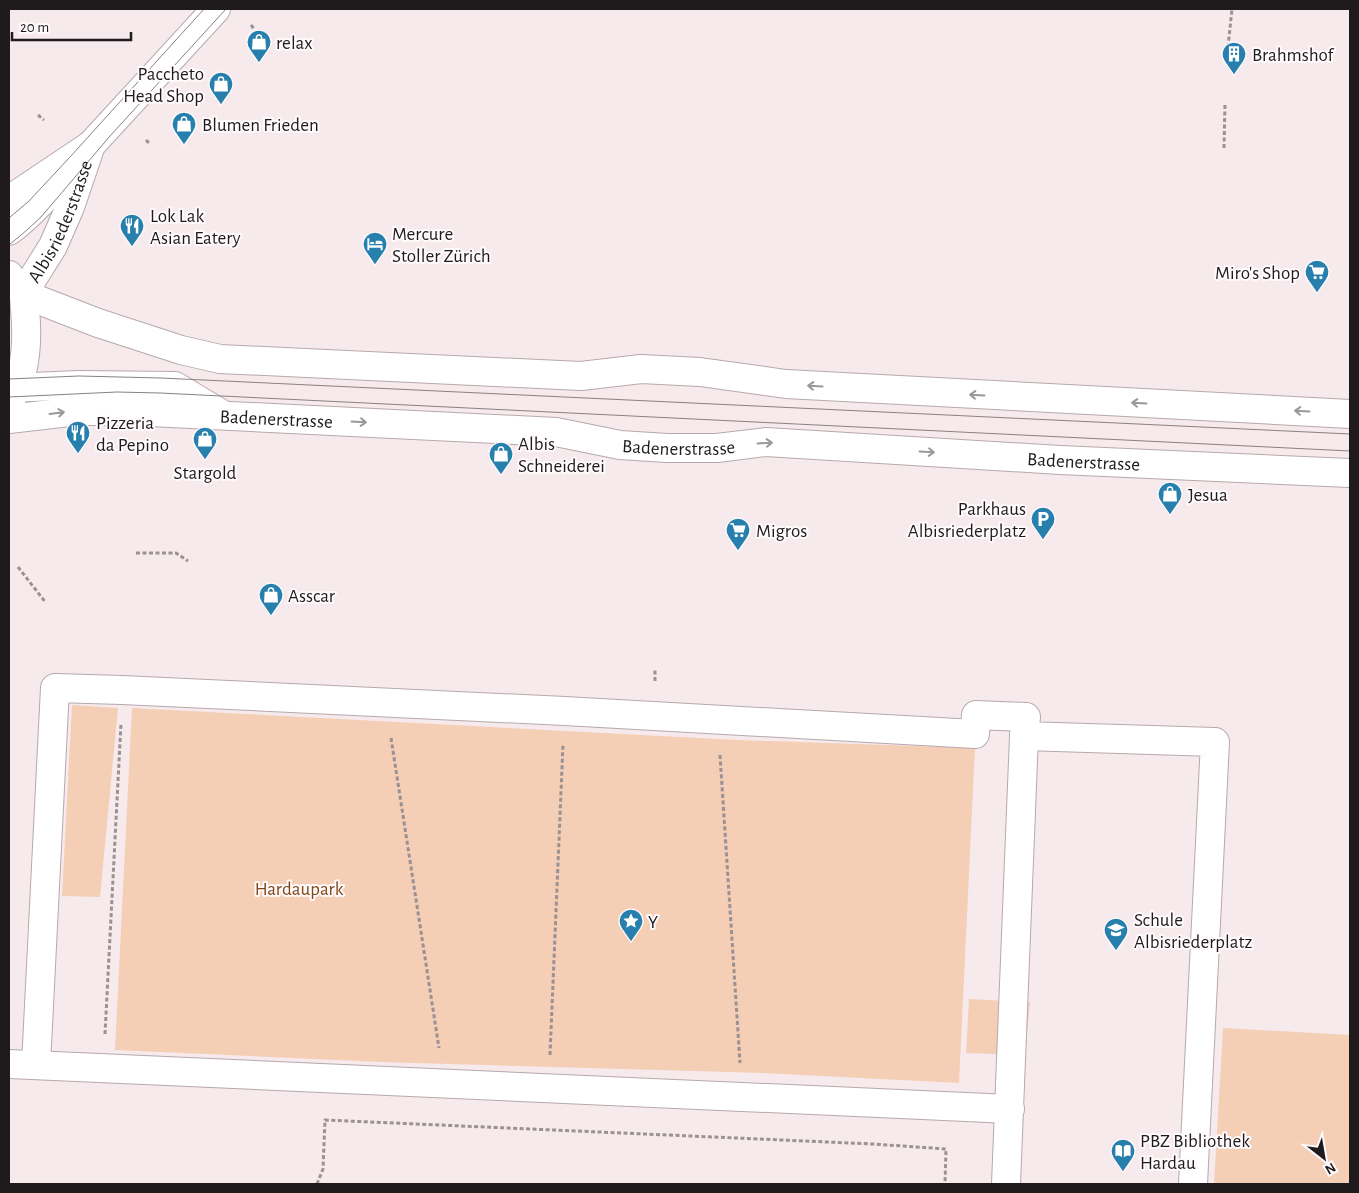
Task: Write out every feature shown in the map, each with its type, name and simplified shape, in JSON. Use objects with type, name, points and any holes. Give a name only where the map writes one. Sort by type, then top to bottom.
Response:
[{"type":"street","name":"Albisriederstrasse","points":[[9,200],[91,145],[216,9]]},
{"type":"street","name":"Albisriederstrasse","points":[[16,284],[54,246],[70,207],[91,145]]},
{"type":"street","points":[[9,231],[39,204],[91,145]]},
{"type":"street","points":[[16,284],[98,323],[181,350],[220,359],[580,376],[641,369],[700,372],[786,384],[1350,414]]},
{"type":"street","points":[[12,392],[22,372],[26,347],[26,318],[16,284]]},
{"type":"street","points":[[175,386],[220,359]]},
{"type":"street","points":[[12,392],[79,385],[175,386],[224,415]]},
{"type":"street","name":"Badenerstrasse","points":[[9,419],[78,410],[130,411],[556,432],[620,445],[667,448],[717,448],[766,442],[1350,474]]},
{"type":"street","points":[[36,1065],[56,688],[565,711],[975,734],[976,715],[1026,717],[1006,1184]]},
{"type":"street","points":[[1024,736],[1215,742],[1193,1184]]},
{"type":"street","points":[[9,1064],[1010,1109]]},
{"type":"path","points":[[1228,47],[1232,9]]},
{"type":"path","points":[[251,25],[255,30]]},
{"type":"path","points":[[1224,148],[1225,103]]},
{"type":"path","points":[[38,115],[44,120]]},
{"type":"path","points":[[146,140],[150,144]]},
{"type":"path","points":[[136,553],[176,553],[188,561]]},
{"type":"path","points":[[18,567],[46,603]]},
{"type":"path","points":[[104,1068],[122,690]]},
{"type":"path","points":[[386,703],[444,1084]]},
{"type":"path","points":[[549,1088],[565,711]]},
{"type":"path","points":[[718,720],[742,1097],[742,1139]]},
{"type":"path","points":[[317,1184],[323,1168],[324,1120],[946,1149],[945,1182]]},
{"type":"green space","points":[[72,705],[118,708],[100,897],[62,896]]},
{"type":"green space","name":"Hardaupark","points":[[132,708],[737,740],[975,748],[959,1083],[763,1073],[381,1062],[115,1050]]},
{"type":"green space","points":[[969,999],[1030,1002],[1025,1055],[966,1053]]},
{"type":"green space","points":[[1223,1028],[1350,1035],[1350,1184],[1214,1184]]},
{"type":"tram line","points":[[9,218],[29,201],[204,9]]},
{"type":"tram line","points":[[9,245],[41,217],[110,136],[226,9]]},
{"type":"tram line","points":[[9,379],[79,376],[161,378],[1350,434]]},
{"type":"tram line","points":[[9,397],[117,392],[160,393],[1350,451]]},
{"type":"place","name":"relax","points":[[259,63]]},
{"type":"place","name":"Brahmshof","points":[[1234,75]]},
{"type":"place","name":"Paccheto Head Shop","points":[[221,105]]},
{"type":"place","name":"Blumen Frieden","points":[[184,145]]},
{"type":"place","name":"Lok Lak Asian Eatery","points":[[132,247]]},
{"type":"place","name":"Mercure Stoller Zürich","points":[[375,265]]},
{"type":"place","name":"Miro's Shop","points":[[1317,293]]},
{"type":"place","name":"Pizzeria da Pepino","points":[[78,454]]},
{"type":"place","name":"Stargold","points":[[205,460]]},
{"type":"place","name":"Albis Schneiderei","points":[[501,475]]},
{"type":"place","name":"Jesua","points":[[1170,515]]},
{"type":"place","name":"Parkhaus Albisriederplatz","points":[[1043,540]]},
{"type":"place","name":"Migros","points":[[738,551]]},
{"type":"place","name":"Asscar","points":[[271,616]]},
{"type":"place","name":"Y","points":[[631,942]]},
{"type":"place","name":"Schule Albisriederplatz","points":[[1116,951]]},
{"type":"place","name":"PBZ Bibliothek Hardau","points":[[1123,1172]]}]
